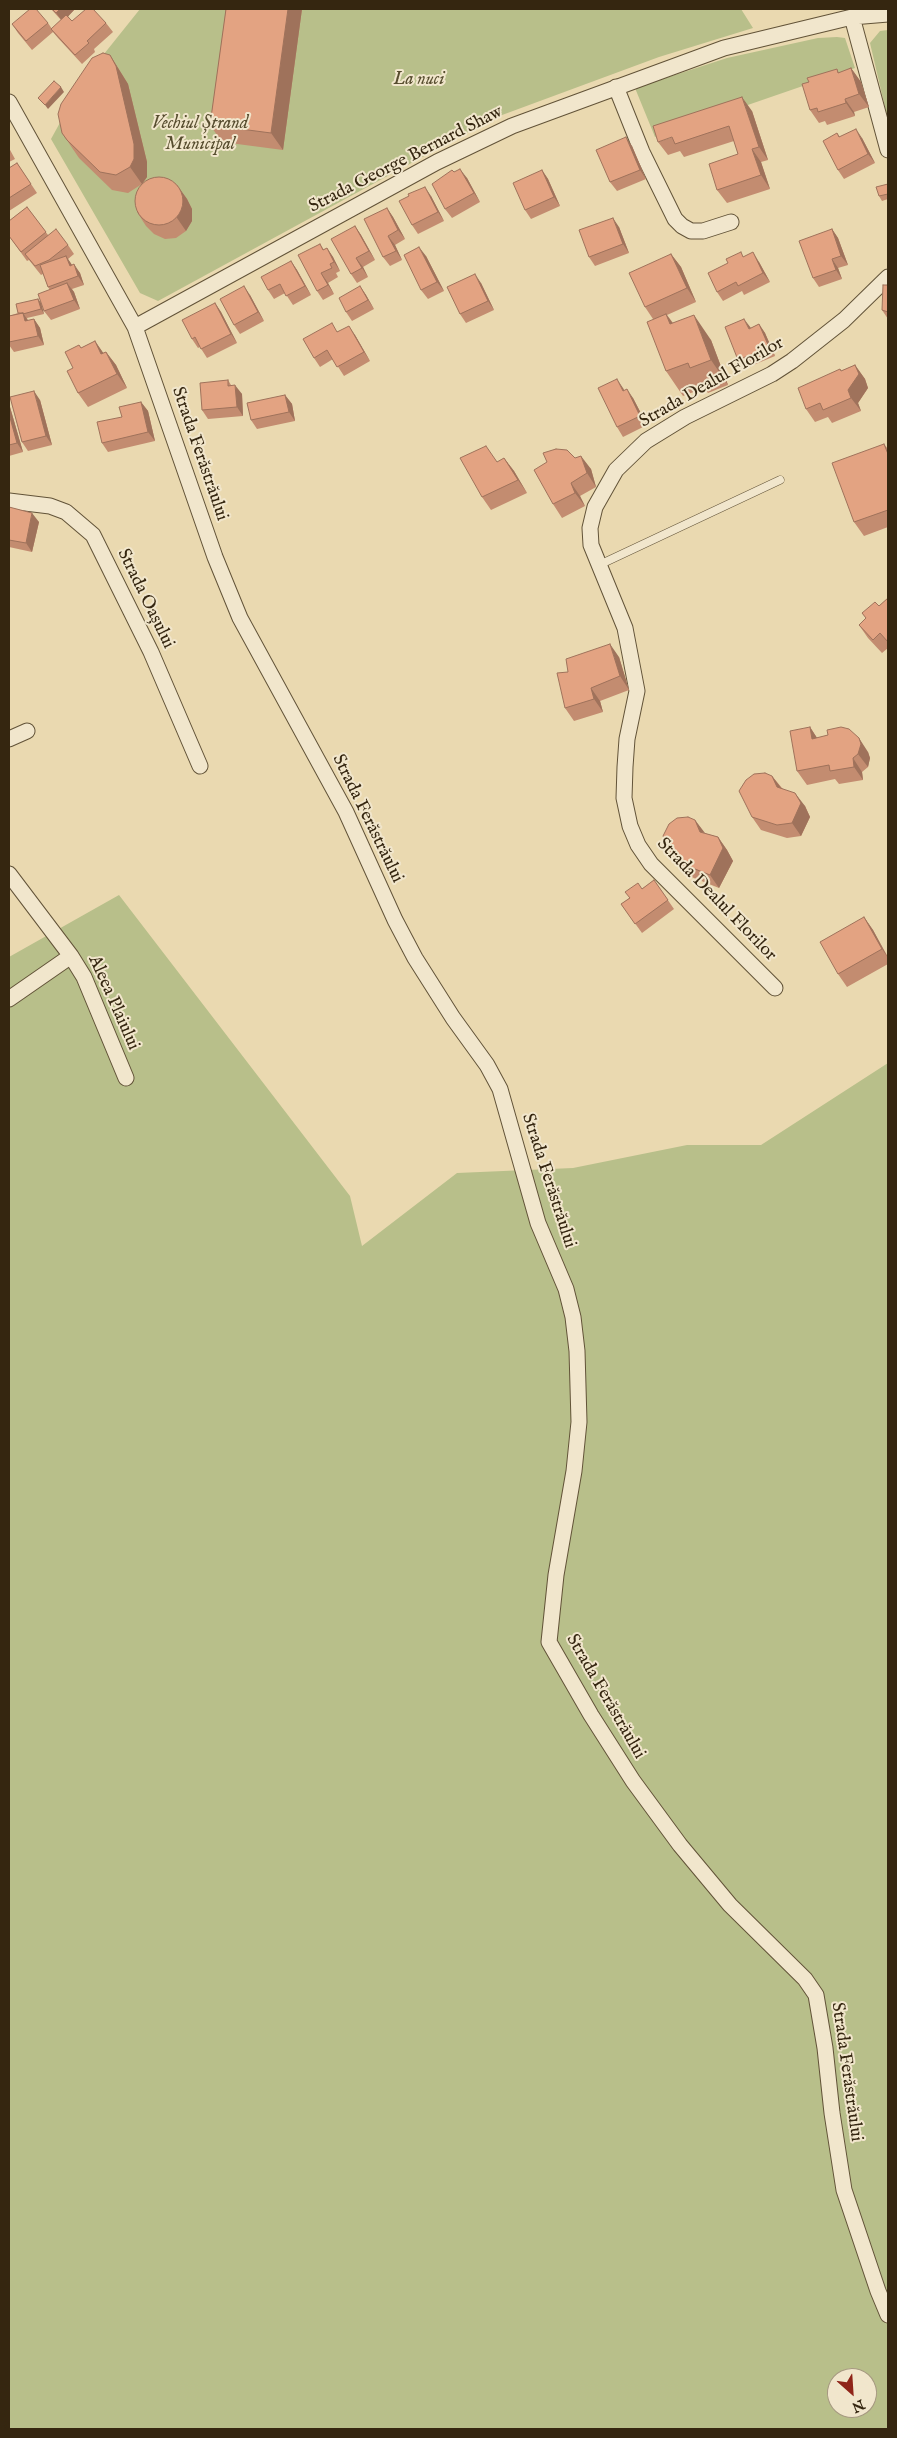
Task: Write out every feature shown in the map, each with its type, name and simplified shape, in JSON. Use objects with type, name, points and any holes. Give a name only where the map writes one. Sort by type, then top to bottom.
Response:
[{"type":"street","points":[[888,14],[852,17],[888,147]]},
{"type":"street","name":"Strada George Bernard Shaw","points":[[135,327],[437,162],[512,126],[724,48],[852,17]]},
{"type":"street","points":[[616,87],[642,152],[675,219],[682,226],[697,231],[703,231],[731,222]]},
{"type":"street","name":"Strada Ferăstrăului","points":[[9,102],[13,123],[135,327],[215,557],[240,618],[346,812],[395,920],[415,958],[453,1018],[487,1065],[500,1089],[538,1223],[566,1289],[573,1317],[577,1351],[579,1422],[574,1471],[556,1575],[549,1642],[591,1715],[628,1773],[680,1845],[730,1905],[805,1979],[816,1995],[826,2048],[832,2113],[844,2190],[888,2315]]},
{"type":"street","name":"Strada Dealul Florilor","points":[[775,988],[651,864],[638,845],[630,826],[624,798],[625,767],[627,738],[637,691],[625,628],[591,545],[590,528],[596,506],[616,470],[646,440],[685,417],[747,388],[792,361],[844,320],[888,277]]},
{"type":"street","name":"Strada Oașului","points":[[9,501],[50,506],[66,512],[93,535],[151,652],[200,766]]},
{"type":"street","points":[[9,739],[27,732]]},
{"type":"street","name":"Aleea Plaiului","points":[[9,874],[72,956],[84,977],[126,1078]]},
{"type":"street","points":[[9,999],[72,956]]},
{"type":"lane","points":[[599,565],[780,480]]},
{"type":"green space","name":"Vechiul Ștrand Municipal","points":[[140,9],[741,9],[753,28],[659,57],[494,118],[158,301],[140,293],[51,139],[84,79]]},
{"type":"green space","points":[[888,30],[888,120],[870,43],[880,31]]},
{"type":"green space","points":[[818,38],[845,38],[855,68],[655,137],[635,88],[727,58]]},
{"type":"green space","points":[[119,895],[350,1196],[362,1246],[457,1173],[573,1168],[687,1145],[761,1145],[888,1063],[888,2429],[9,2429],[9,957]]},
{"type":"building","points":[[30,9],[36,9],[48,23],[26,41],[12,24]]},
{"type":"building","points":[[52,9],[60,9],[56,13]]},
{"type":"building","points":[[86,9],[93,9],[106,23],[87,41],[89,43],[75,55],[51,29],[66,15],[72,21]]},
{"type":"building","points":[[226,9],[288,9],[271,133],[210,125]]},
{"type":"building","points":[[103,53],[110,55],[116,66],[134,144],[134,159],[130,167],[116,175],[100,172],[67,140],[62,133],[58,114],[61,104],[92,58]]},
{"type":"building","points":[[851,68],[859,94],[845,99],[846,103],[818,112],[817,108],[810,110],[802,84],[809,82],[807,78],[837,69],[838,73]]},
{"type":"building","points":[[54,81],[61,87],[45,105],[38,98]]},
{"type":"building","points":[[742,97],[759,147],[752,149],[761,175],[717,190],[709,164],[738,154],[729,126],[675,144],[672,137],[658,142],[653,126]]},
{"type":"building","points":[[856,129],[868,154],[838,170],[823,141],[837,133],[839,137]]},
{"type":"building","points":[[626,137],[640,170],[610,182],[596,150]]},
{"type":"building","points":[[17,163],[31,184],[9,198],[9,168]]},
{"type":"building","points":[[460,169],[474,193],[445,209],[432,184],[452,170],[454,172]]},
{"type":"building","points":[[542,170],[554,197],[525,210],[513,183]]},
{"type":"building","points":[[159,177],[168,179],[176,184],[181,192],[183,201],[181,210],[176,218],[168,223],[159,225],[150,223],[142,218],[137,210],[135,201],[137,192],[142,184],[150,179]]},
{"type":"building","points":[[888,184],[888,194],[879,196],[876,187]]},
{"type":"building","points":[[425,187],[438,212],[412,225],[399,201],[409,196],[408,194]]},
{"type":"building","points":[[27,207],[46,232],[21,252],[9,236],[9,221]]},
{"type":"building","points":[[387,208],[398,230],[388,236],[396,251],[383,257],[364,219]]},
{"type":"building","points":[[613,218],[623,244],[589,257],[579,230]]},
{"type":"building","points":[[355,226],[369,251],[356,258],[362,268],[351,274],[331,239]]},
{"type":"building","points":[[56,229],[68,245],[49,260],[35,266],[25,254]]},
{"type":"building","points":[[832,229],[841,256],[832,259],[836,270],[813,278],[799,241]]},
{"type":"building","points":[[320,244],[323,250],[327,248],[334,262],[330,264],[332,268],[321,273],[328,285],[317,291],[298,255]]},
{"type":"building","points":[[419,247],[437,282],[421,290],[404,255]]},
{"type":"building","points":[[741,252],[743,257],[753,252],[763,273],[738,286],[736,282],[717,292],[708,273],[728,263],[726,259]]},
{"type":"building","points":[[671,254],[687,288],[645,307],[629,273]]},
{"type":"building","points":[[66,256],[70,266],[74,264],[78,276],[48,287],[40,265]]},
{"type":"building","points":[[291,261],[305,286],[286,296],[280,284],[268,290],[261,277]]},
{"type":"building","points":[[475,274],[488,301],[460,314],[447,287]]},
{"type":"building","points":[[67,283],[74,300],[44,311],[38,294]]},
{"type":"building","points":[[883,285],[888,285],[888,312],[882,310]]},
{"type":"building","points":[[244,286],[258,312],[234,325],[220,299]]},
{"type":"building","points":[[360,286],[368,300],[346,312],[339,298]]},
{"type":"building","points":[[38,299],[41,309],[23,314],[18,313],[16,304]]},
{"type":"building","points":[[215,303],[231,334],[201,349],[195,337],[192,339],[182,320]]},
{"type":"building","points":[[23,313],[25,321],[34,319],[38,336],[9,342],[9,316]]},
{"type":"building","points":[[666,314],[670,324],[694,315],[711,360],[690,368],[688,363],[666,371],[647,322]]},
{"type":"building","points":[[744,319],[749,329],[759,324],[769,347],[738,360],[725,327]]},
{"type":"building","points":[[332,323],[337,332],[349,326],[364,352],[337,367],[327,350],[314,358],[303,339]]},
{"type":"building","points":[[95,341],[101,354],[106,352],[117,374],[78,393],[67,371],[73,368],[65,352],[79,345],[81,348]]},
{"type":"building","points":[[855,365],[859,374],[848,390],[851,398],[823,410],[820,403],[806,409],[798,388],[840,369],[841,371]]},
{"type":"building","points":[[617,379],[623,391],[627,389],[640,416],[617,427],[598,388]]},
{"type":"building","points":[[228,380],[228,386],[235,385],[237,407],[202,410],[200,383]]},
{"type":"building","points":[[34,391],[46,436],[22,442],[10,397]]},
{"type":"building","points":[[285,395],[289,412],[251,420],[247,403]]},
{"type":"building","points":[[141,402],[148,432],[102,443],[97,422],[122,417],[119,407]]},
{"type":"building","points":[[9,414],[17,443],[9,445]]},
{"type":"building","points":[[884,444],[888,454],[888,510],[854,522],[832,463]]},
{"type":"building","points":[[486,446],[497,462],[504,458],[518,480],[482,497],[460,458]]},
{"type":"building","points":[[556,449],[567,450],[575,458],[581,456],[587,473],[571,483],[575,493],[553,504],[534,470],[547,462],[543,453]]},
{"type":"building","points":[[9,507],[32,513],[26,543],[9,540]]},
{"type":"building","points":[[888,598],[888,642],[880,633],[873,640],[859,625],[866,618],[862,613],[875,602],[879,606]]},
{"type":"building","points":[[610,644],[620,676],[591,688],[594,699],[565,708],[557,673],[568,672],[566,659]]},
{"type":"building","points":[[810,727],[812,739],[828,735],[827,730],[841,727],[849,729],[859,738],[861,744],[858,754],[853,758],[854,767],[830,771],[829,765],[797,771],[790,731]]},
{"type":"building","points":[[765,773],[772,776],[777,787],[795,793],[801,803],[792,823],[777,825],[752,817],[739,791],[746,780],[754,774]]},
{"type":"building","points":[[688,817],[695,820],[700,832],[718,837],[723,848],[710,875],[675,861],[663,836],[669,824],[677,818]]},
{"type":"building","points":[[654,880],[668,900],[635,924],[621,904],[630,898],[625,892],[638,883],[642,889]]},
{"type":"building","points":[[864,917],[882,949],[838,974],[820,942]]},
{"type":"park label","name":"La nuci","points":[[419,80]]}]
